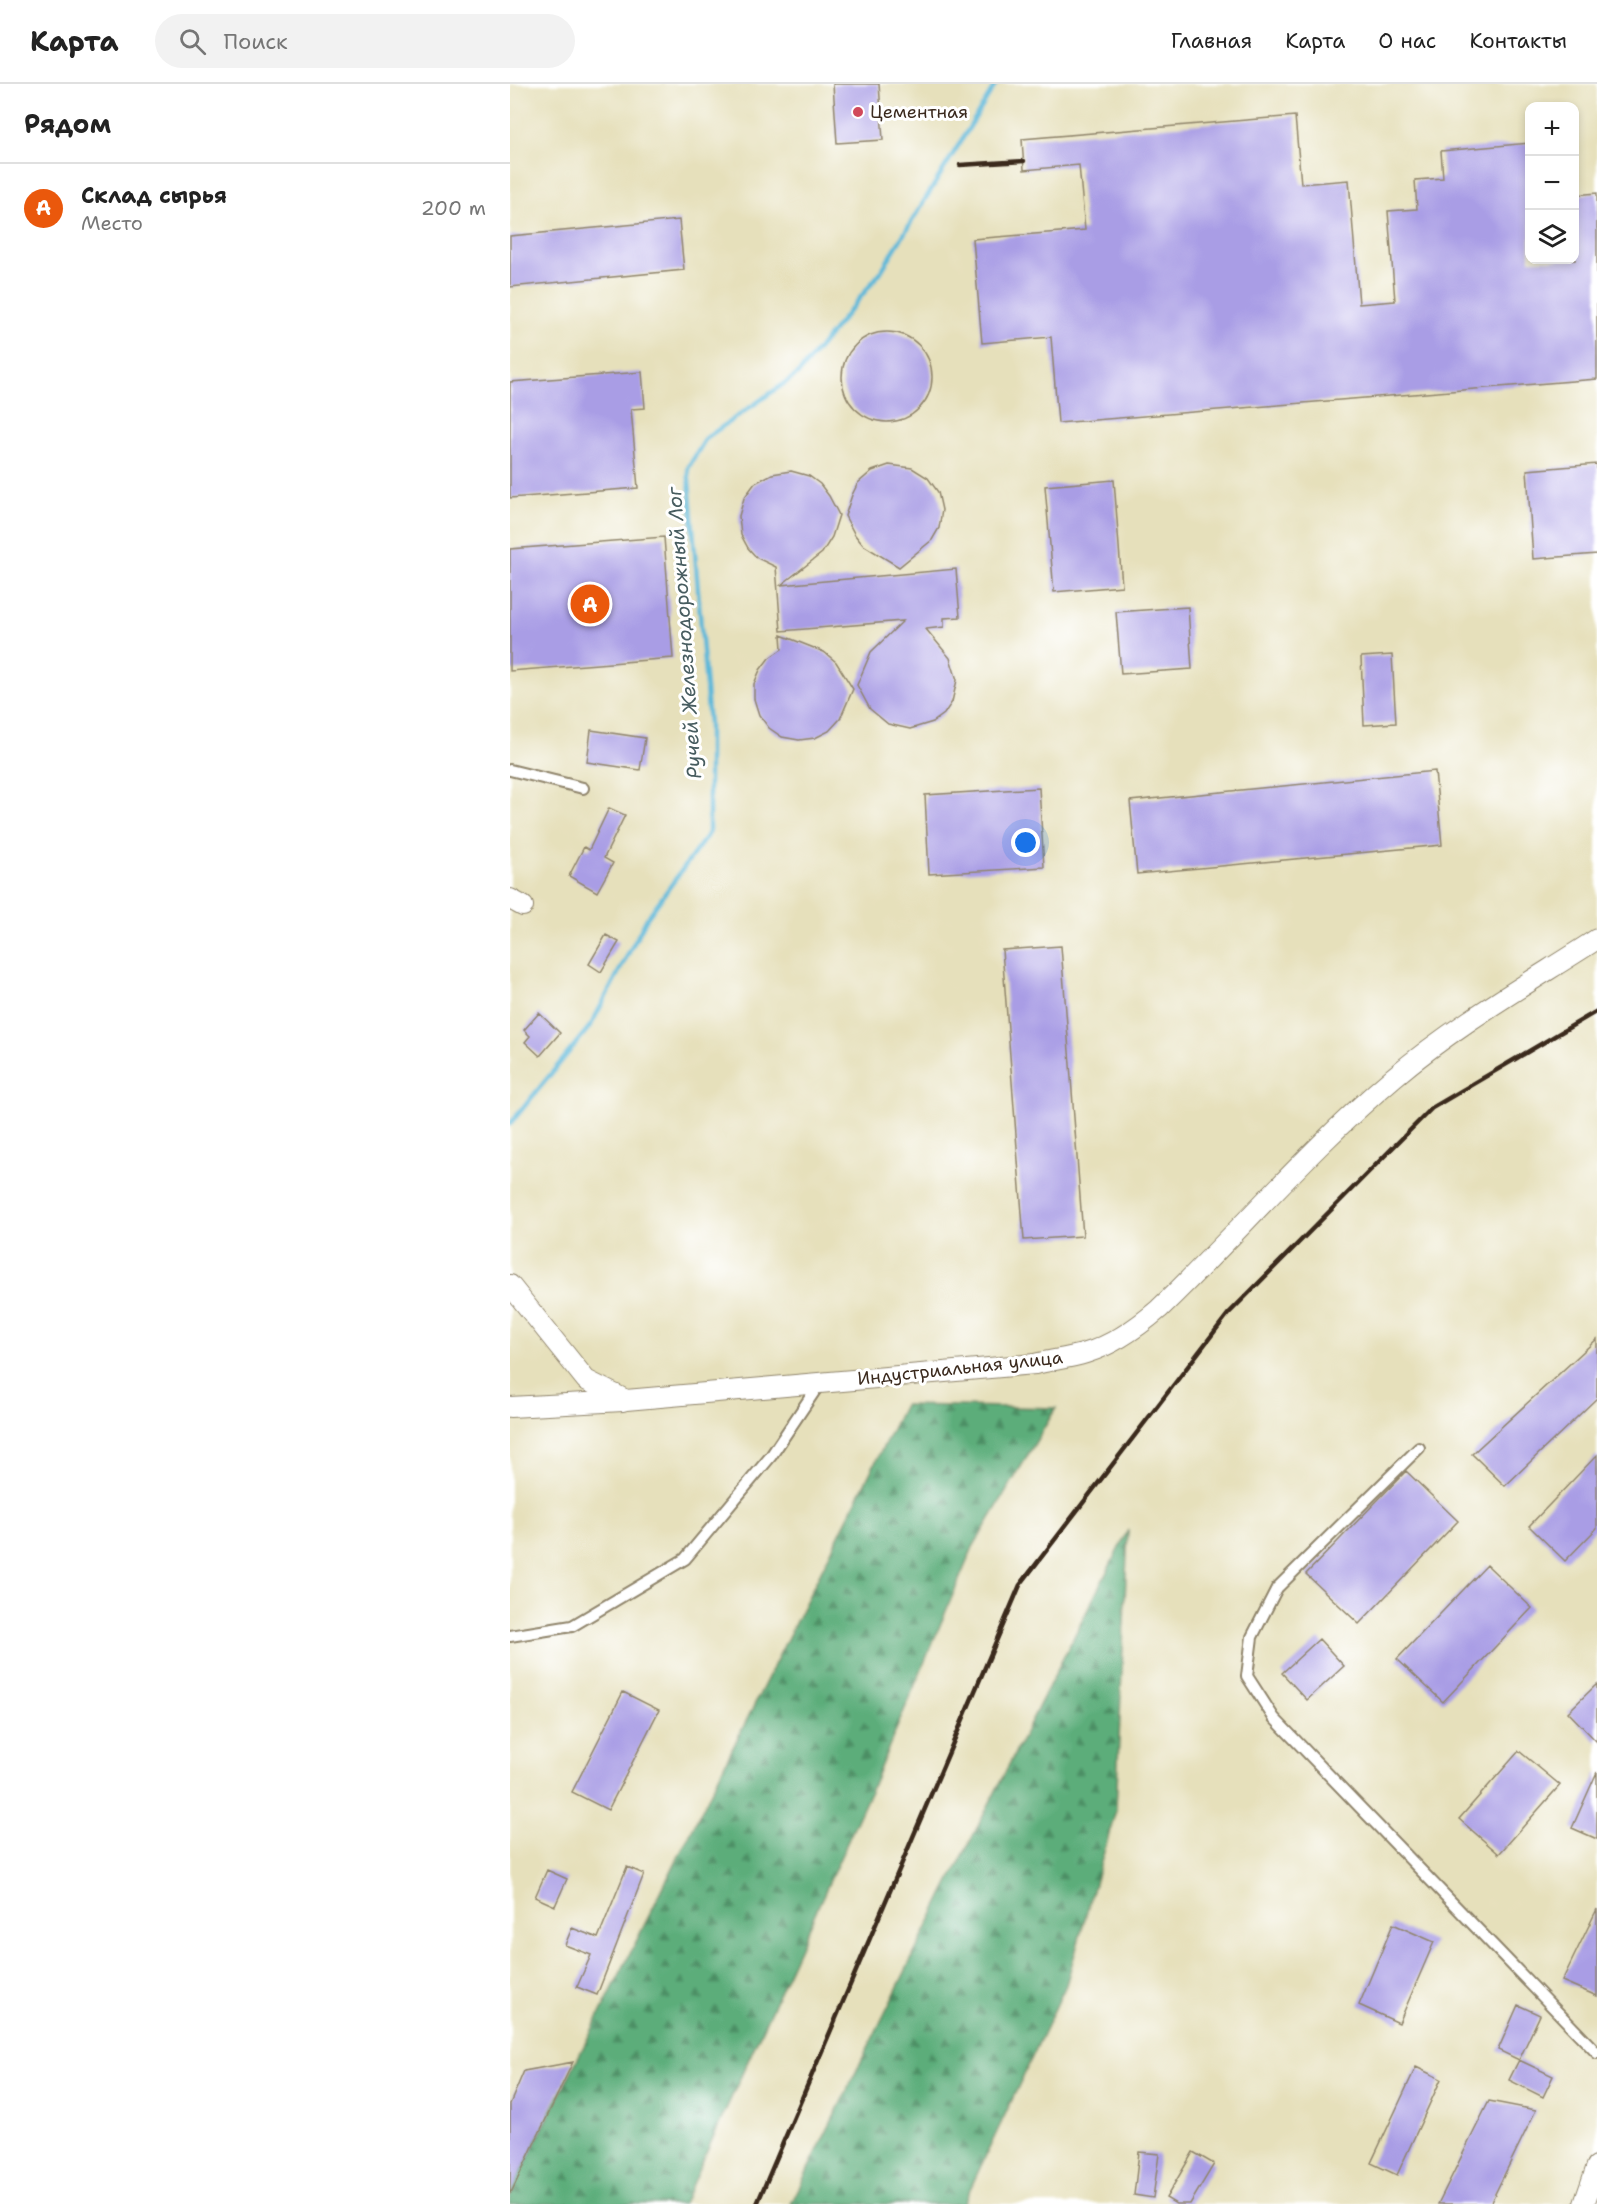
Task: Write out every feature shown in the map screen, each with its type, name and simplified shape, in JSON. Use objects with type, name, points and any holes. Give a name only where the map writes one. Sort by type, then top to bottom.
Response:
[{"type":"street","name":"Индустриальная улица","points":[[510,1407],[626,1400],[1035,1364],[1088,1353],[1117,1339],[1159,1309],[1321,1144],[1394,1077],[1444,1037],[1597,939]]},
{"type":"street","points":[[510,1285],[586,1380],[626,1400]]},
{"type":"street","points":[[1584,2204],[1597,2166]]},
{"type":"lane","points":[[510,770],[583,788]]},
{"type":"lane","points":[[510,1636],[572,1626],[685,1559],[771,1456],[820,1383]]},
{"type":"lane","points":[[1419,1448],[1277,1588],[1252,1637],[1247,1676],[1274,1718],[1597,2053]]},
{"type":"green space","points":[[904,1405],[1056,1408],[973,1547],[866,1801],[683,2204],[510,2204],[514,2186]]},
{"type":"green space","points":[[1128,1530],[1116,1810],[1066,1985],[963,2204],[791,2204],[942,1897]]},
{"type":"building","name":"Цементная","points":[[833,84],[879,84],[883,140],[837,143]]},
{"type":"building","points":[[1295,116],[1301,184],[1349,180],[1359,304],[1395,301],[1388,211],[1417,209],[1415,180],[1443,178],[1441,151],[1525,143],[1525,264],[1579,264],[1579,195],[1597,193],[1597,379],[1058,423],[1051,337],[982,343],[973,239],[1085,230],[1079,165],[1024,170],[1022,139]]},
{"type":"building","points":[[679,220],[684,270],[510,287],[510,236]]},
{"type":"building","points":[[887,332],[904,335],[919,345],[929,360],[932,377],[929,394],[919,409],[904,419],[887,422],[870,419],[855,409],[845,394],[842,377],[845,360],[855,345],[870,335]]},
{"type":"building","points":[[642,372],[645,408],[631,409],[638,488],[510,498],[510,382]]},
{"type":"building","points":[[1597,464],[1597,554],[1533,559],[1527,470]]},
{"type":"building","points":[[889,465],[912,468],[928,478],[938,492],[942,510],[939,528],[932,540],[899,567],[863,545],[845,516],[858,483],[872,471]]},
{"type":"building","points":[[791,471],[809,476],[820,484],[839,515],[832,537],[822,553],[781,585],[956,569],[960,617],[944,618],[944,627],[926,629],[950,658],[957,680],[952,702],[944,714],[933,722],[910,729],[888,724],[870,709],[857,685],[871,652],[903,621],[781,631],[776,567],[757,558],[748,548],[741,535],[739,516],[744,498],[755,483],[772,474]]},
{"type":"building","points":[[1114,480],[1122,586],[1054,592],[1045,486]]},
{"type":"building","points":[[664,537],[673,658],[510,671],[510,549]]},
{"type":"building","points":[[1188,607],[1192,669],[1121,674],[1116,612]]},
{"type":"building","points":[[781,635],[824,652],[836,662],[853,689],[840,719],[829,731],[815,738],[799,740],[782,737],[769,728],[759,715],[754,699],[754,684],[769,658],[782,649]]},
{"type":"building","points":[[1392,655],[1396,723],[1364,725],[1361,657]]},
{"type":"building","points":[[591,730],[645,738],[640,770],[587,762]]},
{"type":"building","points":[[1435,771],[1442,845],[1137,874],[1130,801]]},
{"type":"building","points":[[1039,788],[1044,867],[929,874],[925,795]]},
{"type":"building","points":[[609,808],[625,815],[604,858],[613,863],[597,892],[569,876],[584,847],[589,850]]},
{"type":"building","points":[[606,935],[619,942],[601,972],[589,964]]},
{"type":"building","points":[[1061,946],[1083,1236],[1024,1240],[1002,950]]},
{"type":"building","points":[[539,1013],[560,1033],[540,1056],[525,1042],[530,1036],[524,1030]]},
{"type":"building","points":[[1597,1339],[1597,1398],[1505,1486],[1472,1454]]},
{"type":"building","points":[[1597,1455],[1597,1528],[1565,1561],[1529,1526]]},
{"type":"building","points":[[1406,1471],[1458,1521],[1359,1624],[1306,1574]]},
{"type":"building","points":[[1487,1565],[1532,1608],[1443,1702],[1397,1659]]},
{"type":"building","points":[[1319,1639],[1344,1666],[1307,1700],[1282,1673]]},
{"type":"building","points":[[1597,1684],[1597,1742],[1568,1712]]},
{"type":"building","points":[[623,1692],[659,1710],[608,1810],[572,1792]]},
{"type":"building","points":[[1519,1751],[1560,1785],[1499,1854],[1459,1819]]},
{"type":"building","points":[[1597,1772],[1597,1839],[1572,1828]]},
{"type":"building","points":[[627,1867],[644,1874],[597,1995],[577,1987],[591,1955],[565,1945],[572,1928],[598,1938]]},
{"type":"building","points":[[547,1870],[567,1879],[555,1906],[535,1897]]},
{"type":"building","points":[[1597,1909],[1597,1996],[1562,1981]]},
{"type":"building","points":[[1393,1924],[1434,1942],[1399,2023],[1359,2005]]},
{"type":"building","points":[[1518,2005],[1540,2015],[1519,2060],[1498,2050]]},
{"type":"building","points":[[1519,2060],[1553,2076],[1543,2097],[1509,2080]]},
{"type":"building","points":[[573,2062],[510,2195],[510,2104],[524,2071]]},
{"type":"building","points":[[1416,2067],[1441,2079],[1397,2175],[1371,2163]]},
{"type":"building","points":[[1489,2101],[1536,2110],[1490,2204],[1438,2204]]},
{"type":"building","points":[[1139,2152],[1159,2154],[1153,2198],[1134,2195]]},
{"type":"building","points":[[1193,2152],[1214,2164],[1190,2204],[1176,2204],[1166,2198]]},
{"type":"waterway","name":"Ручей Железнодорожный Лог","points":[[510,1124],[591,1025],[647,918],[709,833],[709,724],[688,468],[706,438],[798,374],[880,273],[996,84]]},
{"type":"railway","points":[[960,165],[1024,161]]},
{"type":"railway","points":[[757,2204],[1020,1585],[1228,1314],[1432,1108],[1597,1011]]},
{"type":"place","name":"Цементная","points":[[858,112]]},
{"type":"place","name":"Склад сырья","points":[[590,604]]}]
